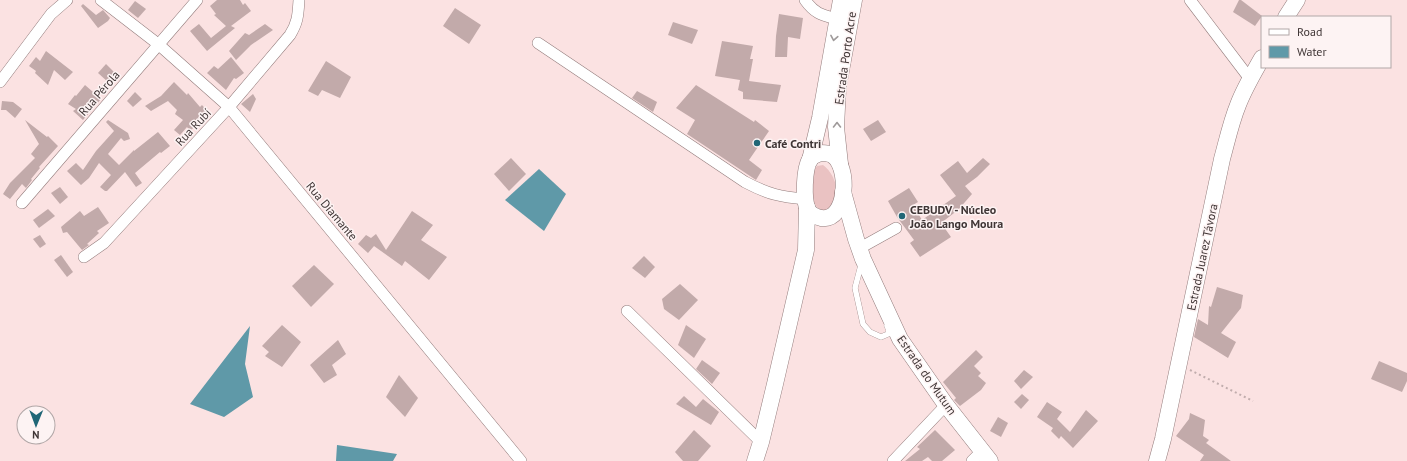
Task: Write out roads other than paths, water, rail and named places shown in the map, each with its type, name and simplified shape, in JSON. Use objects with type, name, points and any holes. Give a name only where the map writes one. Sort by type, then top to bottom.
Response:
[{"type":"main road","name":"Estrada Porto Acre","points":[[810,160],[820,118],[840,0]]},
{"type":"main road","name":"Estrada Porto Acre","points":[[840,164],[836,127],[838,87],[854,0]]},
{"type":"main road","points":[[1287,16],[1297,0]]},
{"type":"main road","name":"Estrada Juarez Távora","points":[[1157,461],[1163,439],[1222,159],[1238,106],[1250,79],[1261,60]]},
{"type":"main road","points":[[755,461],[761,442],[806,250],[805,186],[806,170],[810,160],[814,156],[820,153],[833,155],[840,164],[844,180],[839,208],[835,214],[829,217],[816,217],[809,211],[806,203]]},
{"type":"main road","name":"Estrada do Mutum","points":[[843,192],[860,254],[900,339],[981,458]]},
{"type":"main road","points":[[806,250],[829,217]]},
{"type":"main road","name":"Estrada do Mutum","points":[[829,217],[860,254]]},
{"type":"street","points":[[0,82],[51,14],[66,0]]},
{"type":"street","name":"Rua Diamante","points":[[101,0],[158,44],[229,107],[521,461]]},
{"type":"street","name":"Rua Pérola","points":[[22,203],[197,0]]},
{"type":"street","name":"Rua Rubí","points":[[84,257],[104,243],[229,107],[290,35],[296,26],[298,19],[299,0]]},
{"type":"street","points":[[805,0],[811,9],[823,16],[837,19]]},
{"type":"street","points":[[1190,0],[1250,79]]},
{"type":"street","points":[[538,43],[745,182],[779,196],[806,203]]},
{"type":"street","points":[[860,254],[896,228]]},
{"type":"street","points":[[627,311],[761,442]]},
{"type":"street","points":[[893,461],[946,405]]},
{"type":"lane","points":[[860,254],[863,276]]},
{"type":"lane","points":[[860,254],[855,288],[863,324],[870,332],[880,336],[888,334],[889,330],[886,324]]},
{"type":"water","points":[[539,169],[566,194],[544,231],[505,200]]},
{"type":"water","points":[[250,326],[245,364],[253,397],[224,417],[190,404]]},
{"type":"water","points":[[337,445],[397,454],[393,461],[336,461]]},
{"type":"place","name":"Café Contri","points":[[757,143]]},
{"type":"place","name":"CEBUDV - Núcleo João Lango Moura","points":[[902,216]]}]
